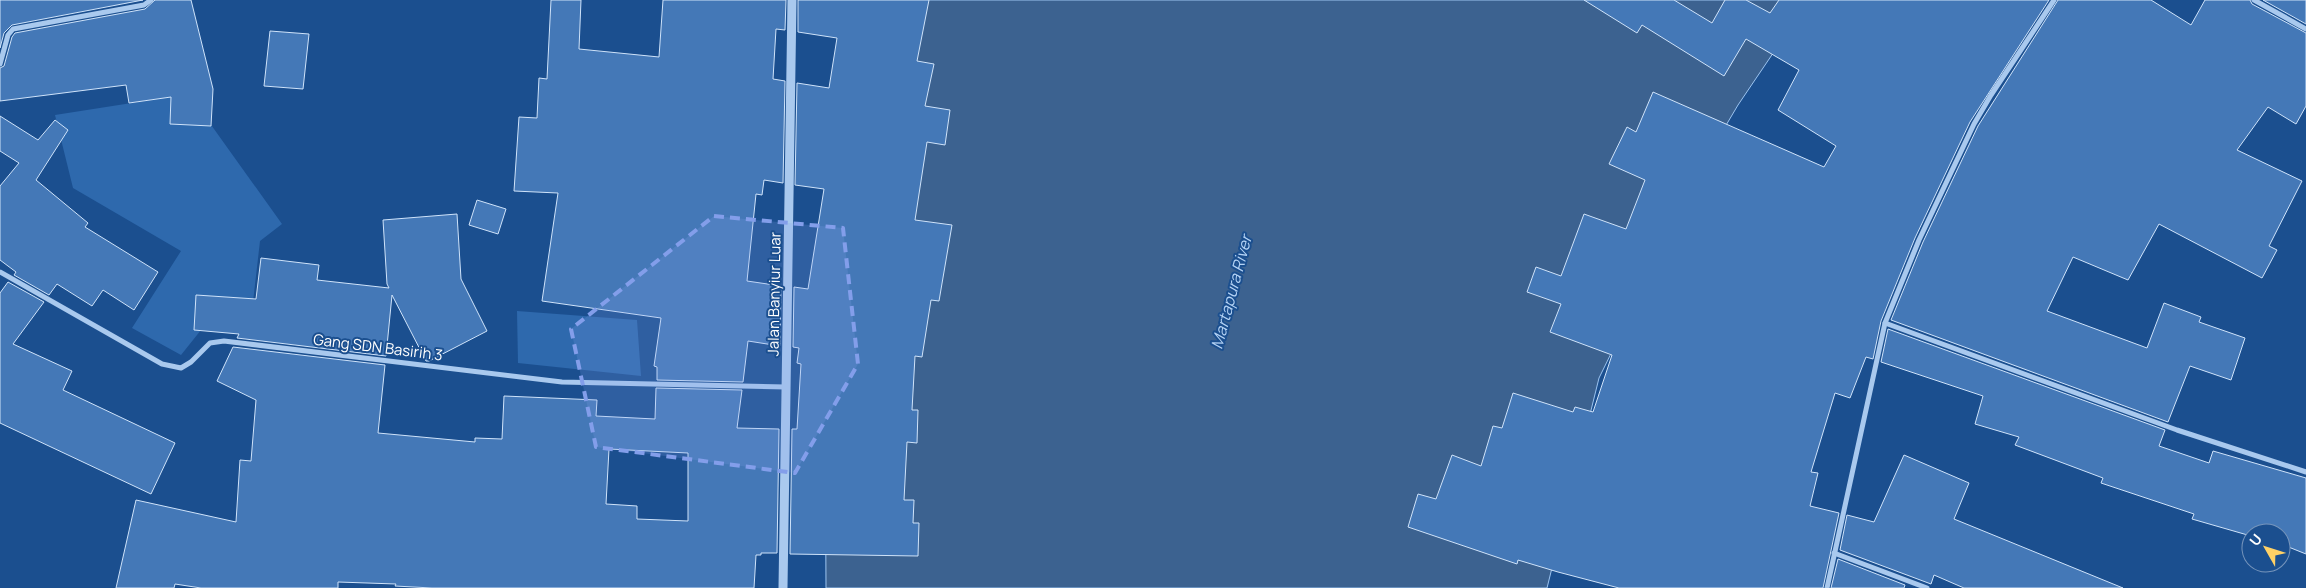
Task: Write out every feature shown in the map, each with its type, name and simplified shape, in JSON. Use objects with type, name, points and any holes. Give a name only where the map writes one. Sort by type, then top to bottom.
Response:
[{"type":"street","points":[[0,64],[8,35],[13,29],[144,5],[151,0]]},
{"type":"street","name":"Jalan Banyiur Luar","points":[[783,588],[792,0]]},
{"type":"street","points":[[1826,588],[1885,323],[1919,240],[1974,124],[1990,94],[2054,0]]},
{"type":"street","points":[[2254,0],[2306,29]]},
{"type":"street","name":"Gang SDN Basirih 3","points":[[0,272],[162,364],[181,368],[191,362],[210,343],[224,341],[562,382],[786,387]]},
{"type":"street","points":[[1885,323],[2177,430],[2306,472]]},
{"type":"street","points":[[1834,553],[1927,588]]},
{"type":"highlighted area","points":[[714,216],[843,228],[858,364],[795,473],[596,447],[571,329]]},
{"type":"shaded area","points":[[189,94],[282,224],[260,241],[250,328],[205,325],[181,355],[132,328],[181,251],[73,188],[55,115]]},
{"type":"shaded area","points":[[517,311],[637,320],[641,376],[518,363]]},
{"type":"water","name":"Martapura River","points":[[869,0],[1809,0],[1738,105],[1709,154],[1599,378],[1547,588],[826,588],[825,396]]},
{"type":"building","points":[[0,0],[143,0],[12,25],[4,33],[0,48]]},
{"type":"building","points":[[155,0],[191,0],[213,89],[211,126],[170,124],[171,97],[129,103],[126,85],[0,101],[0,68],[4,66],[12,37],[15,33],[145,9]]},
{"type":"building","points":[[551,0],[581,0],[579,49],[659,57],[663,0],[786,0],[785,30],[776,29],[773,79],[785,81],[783,183],[764,180],[762,195],[756,194],[747,281],[781,286],[780,346],[748,341],[743,382],[657,380],[657,367],[654,366],[661,318],[542,301],[558,193],[514,191],[519,117],[537,118],[539,78],[547,79]]},
{"type":"building","points":[[798,0],[929,0],[917,61],[934,64],[925,106],[950,110],[945,145],[927,142],[915,220],[952,225],[939,301],[931,300],[922,357],[915,356],[912,410],[918,410],[917,443],[907,442],[904,500],[914,500],[913,523],[919,523],[918,556],[790,554],[792,429],[797,429],[801,364],[797,363],[799,348],[793,347],[794,287],[808,289],[824,189],[795,185],[797,83],[829,88],[837,38],[798,32]]},
{"type":"building","points":[[1584,0],[1674,0],[1712,23],[1725,0],[1746,0],[1770,13],[1779,0],[2049,0],[1970,122],[1915,238],[1881,321],[1873,359],[1866,357],[1850,398],[1835,393],[1811,472],[1818,473],[1810,506],[1839,513],[1823,588],[1619,588],[1518,560],[1517,564],[1408,527],[1418,494],[1436,499],[1452,455],[1481,466],[1493,426],[1502,428],[1513,393],[1573,412],[1575,407],[1593,412],[1612,355],[1550,332],[1561,304],[1527,292],[1536,267],[1561,276],[1584,214],[1626,229],[1645,180],[1609,164],[1627,127],[1636,132],[1653,92],[1824,167],[1836,146],[1778,110],[1799,70],[1746,39],[1724,76],[1642,25],[1637,33]]},
{"type":"building","points":[[2058,0],[2151,0],[2191,25],[2205,0],[2250,0],[2252,4],[2306,33],[2306,106],[2296,124],[2268,107],[2237,150],[2302,181],[2269,246],[2277,250],[2262,278],[2159,224],[2128,280],[2073,257],[2047,311],[2147,348],[2164,303],[2201,317],[2199,322],[2245,338],[2231,380],[2190,366],[2168,422],[1891,320],[1923,242],[1978,126]]},
{"type":"building","points":[[2263,0],[2306,0],[2306,24]]},
{"type":"building","points":[[270,31],[309,34],[303,89],[264,86]]},
{"type":"building","points":[[0,116],[38,140],[55,120],[68,130],[36,180],[88,223],[85,227],[158,272],[134,310],[103,290],[92,306],[57,284],[49,295],[14,275],[16,272],[0,260],[0,186],[19,163],[0,151]]},
{"type":"building","points":[[477,200],[506,209],[498,234],[469,225]]},
{"type":"building","points":[[457,214],[461,279],[487,331],[429,361],[426,361],[392,295],[386,356],[237,338],[239,334],[194,330],[196,295],[256,299],[261,258],[319,265],[317,280],[389,288],[387,284],[383,220]]},
{"type":"building","points":[[8,282],[44,302],[13,344],[72,371],[63,390],[175,443],[151,494],[0,423],[0,293]]},
{"type":"building","points":[[1888,329],[2165,430],[2159,446],[2209,463],[2213,451],[2306,478],[2306,554],[2291,548],[2291,523],[2241,523],[2241,533],[2192,519],[2194,514],[2101,483],[2103,478],[2015,445],[2019,437],[1975,424],[1983,396],[1881,362]]},
{"type":"building","points":[[233,347],[385,365],[378,433],[475,442],[475,438],[502,439],[504,396],[597,400],[596,416],[655,419],[656,388],[742,390],[737,428],[779,429],[777,553],[761,553],[761,555],[756,555],[754,588],[432,588],[395,586],[396,584],[338,582],[338,588],[201,588],[175,584],[174,588],[116,588],[136,500],[236,522],[240,460],[251,461],[256,400],[217,381]],"holes":[[[609,449],[688,453],[688,521],[637,519],[637,506],[606,504]]]},
{"type":"building","points":[[1904,455],[1969,483],[1954,519],[2123,588],[1964,588],[1934,575],[1931,584],[1840,550],[1847,515],[1874,522]]},
{"type":"building","points":[[1838,559],[1905,585],[1904,588],[1831,588]]}]
